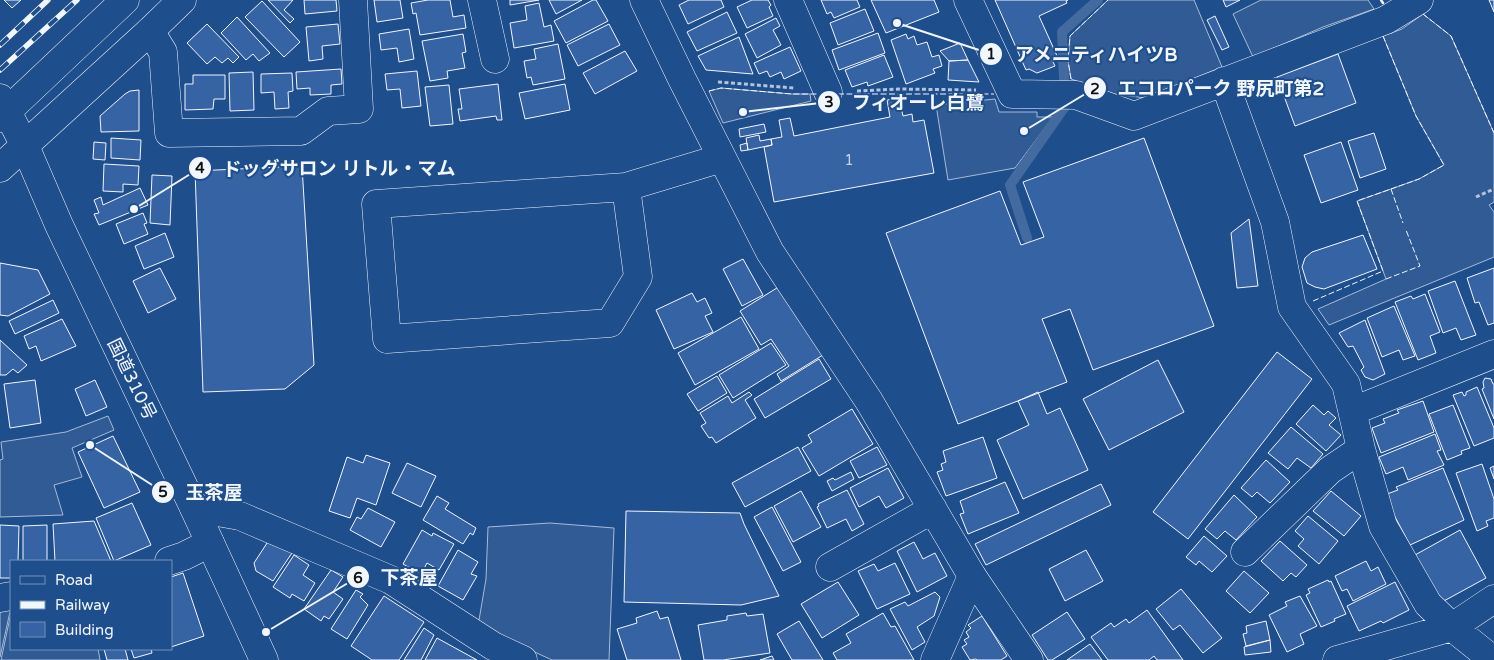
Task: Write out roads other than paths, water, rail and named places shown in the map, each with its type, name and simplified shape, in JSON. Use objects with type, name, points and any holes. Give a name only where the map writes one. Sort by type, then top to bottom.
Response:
[{"type":"main road","points":[[2,109],[125,0]]},
{"type":"main road","points":[[0,168],[182,0]]},
{"type":"main road","points":[[150,31],[163,52],[169,133],[301,131],[328,111],[359,109],[353,0]]},
{"type":"main road","points":[[482,0],[495,59]]},
{"type":"main road","points":[[644,0],[770,252],[869,401],[972,576],[1029,660]]},
{"type":"main road","points":[[788,0],[828,92]]},
{"type":"main road","points":[[968,0],[1012,94],[1076,95],[1134,116],[1386,20],[1418,0]]},
{"type":"main road","points":[[1224,82],[1275,222],[1292,307],[1346,384],[1361,449],[1383,526],[1428,604],[1452,627],[1493,660]]},
{"type":"main road","name":"国道310号","points":[[2,109],[25,146],[58,225],[194,508],[264,660]]},
{"type":"main road","points":[[626,187],[638,277],[610,323],[387,339],[376,204],[626,187],[722,158]]},
{"type":"main road","points":[[1353,411],[1494,354]]},
{"type":"main road","points":[[1245,552],[1330,470],[1361,449]]},
{"type":"main road","points":[[194,508],[240,516],[391,580],[493,646],[523,660]]},
{"type":"main road","points":[[830,566],[933,509]]},
{"type":"main road","points":[[172,560],[210,543]]},
{"type":"main road","points":[[935,660],[972,576]]},
{"type":"main road","points":[[1337,660],[1452,627],[1494,599]]},
{"type":"waterway","points":[[1064,79],[1062,32],[1098,0]]},
{"type":"waterway","points":[[1027,238],[1010,185],[1064,108]]},
{"type":"railway","points":[[0,45],[48,0]]},
{"type":"railway","points":[[0,70],[77,0]]},
{"type":"place","name":"アメニティハイツB","points":[[897,23]]},
{"type":"place","name":"フィオーレ白鷺","points":[[743,112]]},
{"type":"place","name":"エコロパーク 野尻町第2","points":[[1024,131]]},
{"type":"place","name":"ドッグサロン リトル・マム","points":[[134,209]]},
{"type":"place","name":"玉茶屋","points":[[90,445]]},
{"type":"place","name":"下茶屋","points":[[266,632]]}]
